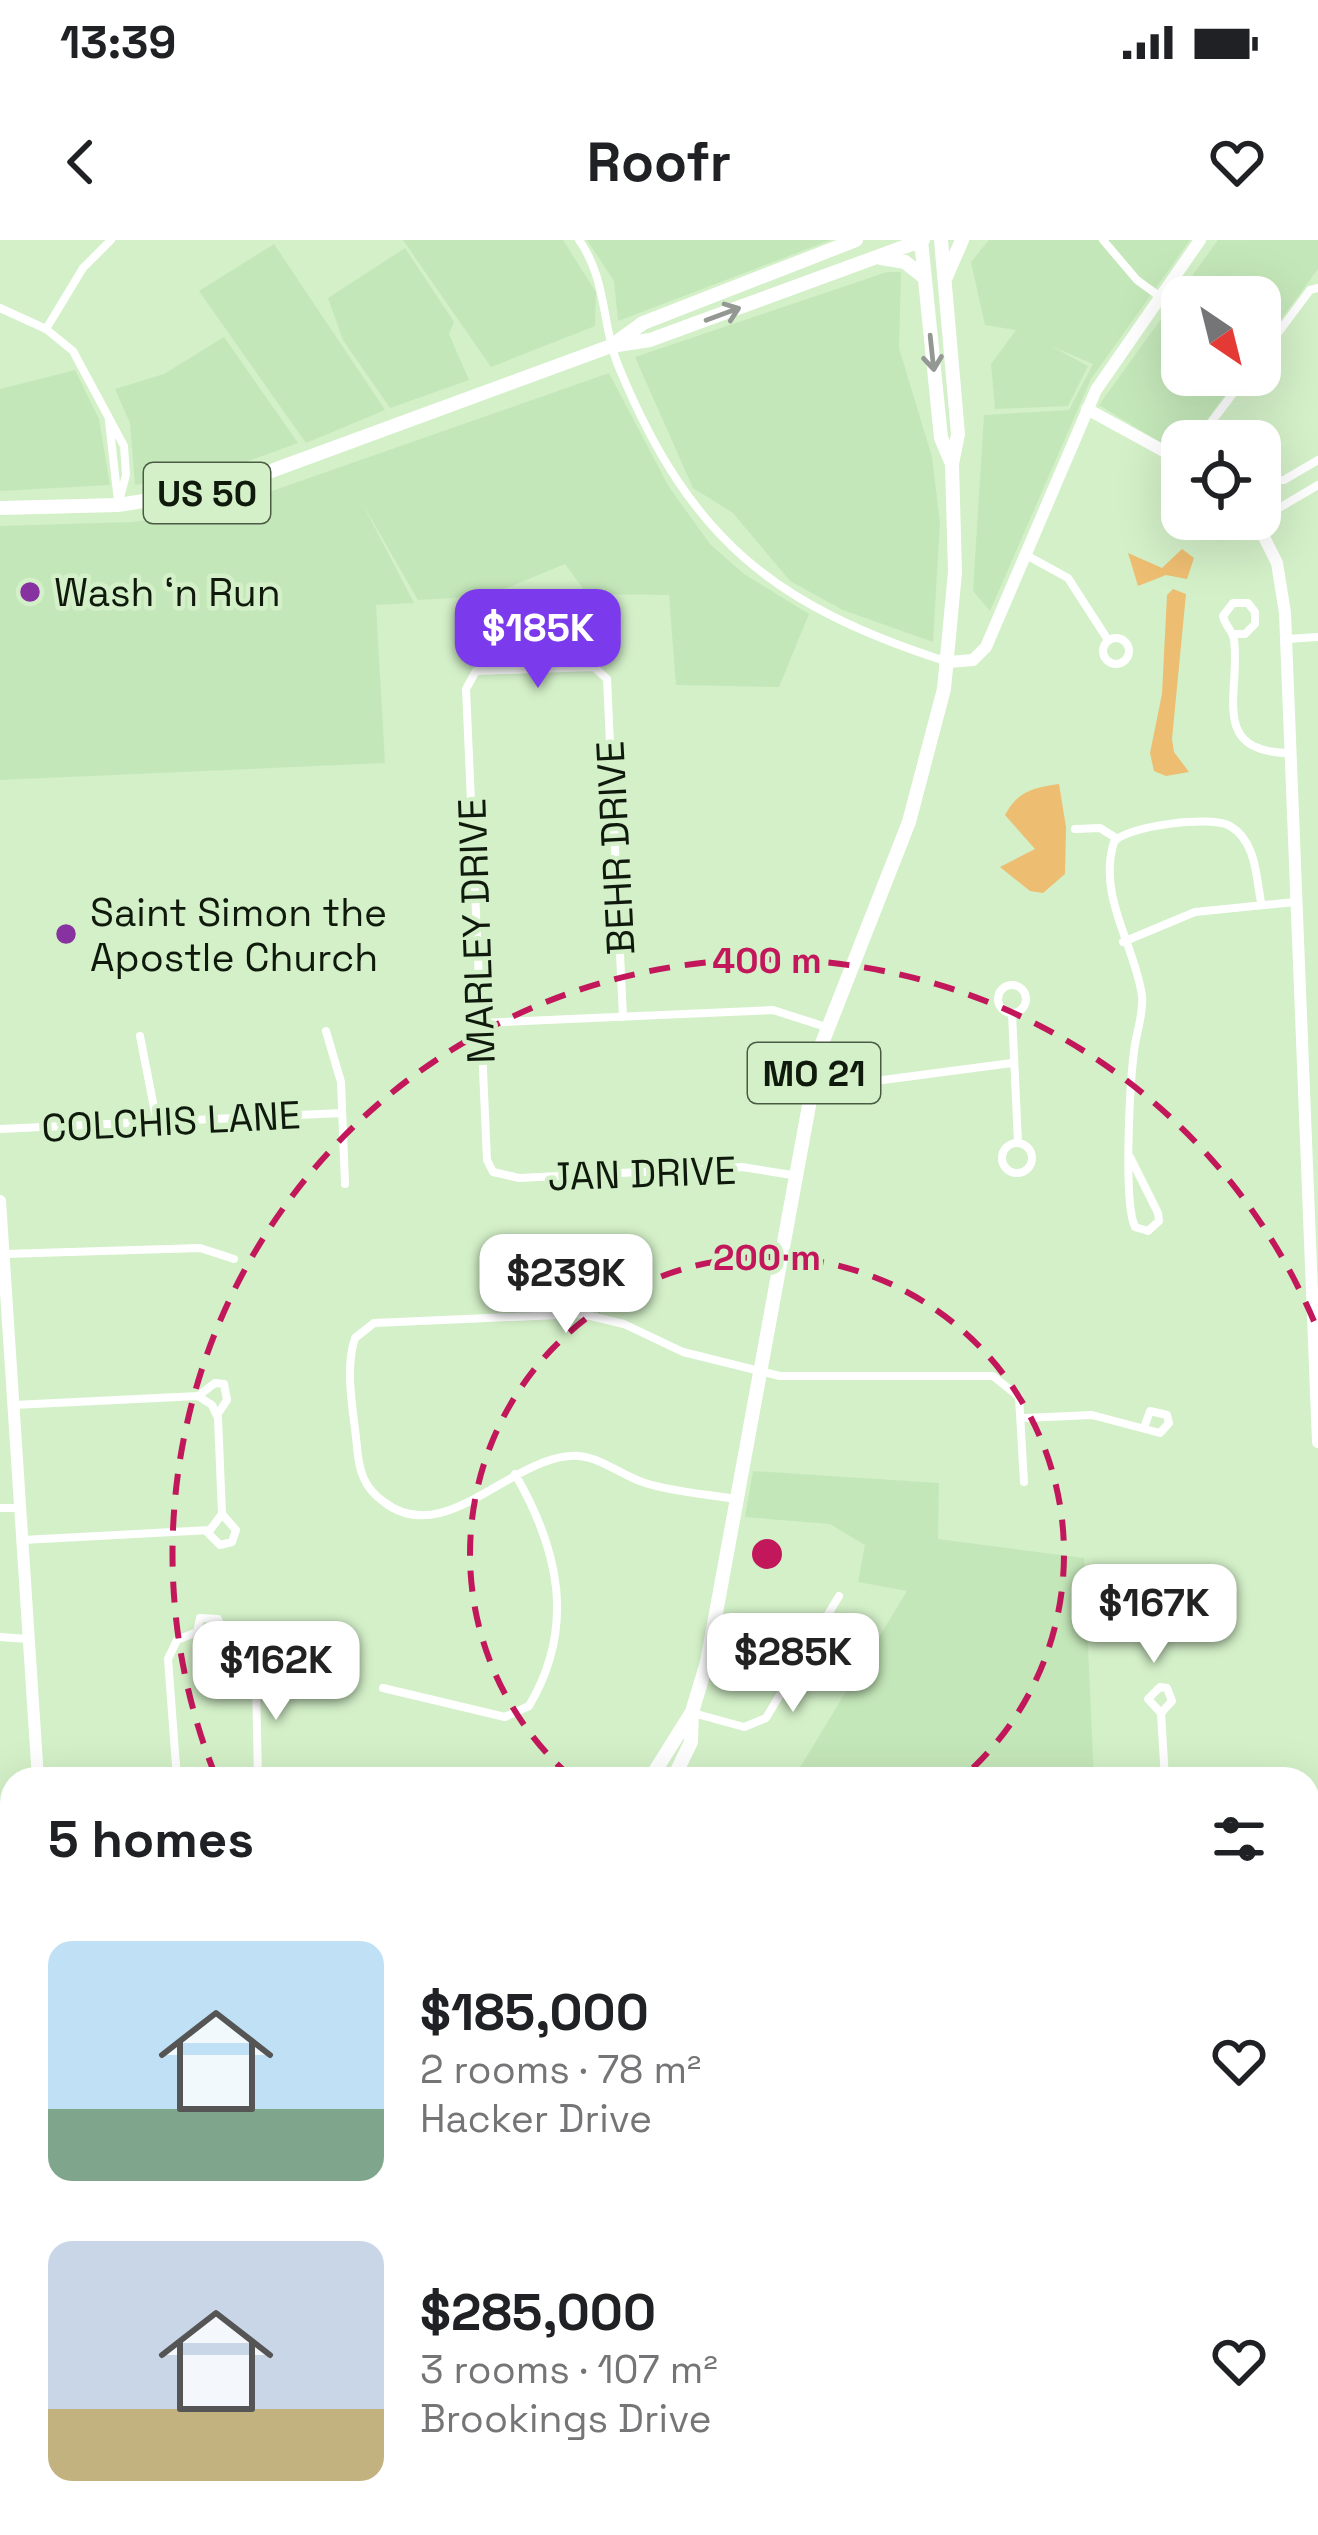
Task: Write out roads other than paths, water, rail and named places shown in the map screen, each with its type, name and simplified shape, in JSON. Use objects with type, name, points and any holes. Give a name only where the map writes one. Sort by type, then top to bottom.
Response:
[{"type":"main road","name":"US 50","points":[[611,346],[644,323],[856,240]]},
{"type":"main road","name":"US 50","points":[[0,508],[118,505],[189,497],[246,482],[611,346],[650,340],[922,240]]},
{"type":"main road","name":"MO 21","points":[[922,240],[941,439],[952,464]]},
{"type":"main road","name":"MO 21","points":[[658,1767],[692,1712],[707,1662],[792,1175],[826,1027],[917,800],[947,662],[955,572],[952,464],[958,434],[941,240]]},
{"type":"main road","points":[[945,282],[962,240]]},
{"type":"main road","points":[[876,257],[905,262],[925,278]]},
{"type":"main road","name":"MO 21","points":[[679,1767],[692,1742],[692,1712]]},
{"type":"street","points":[[46,329],[83,268],[111,240]]},
{"type":"street","points":[[579,240],[600,278],[611,346],[705,522],[739,559],[792,594],[947,662],[966,663],[982,652],[1087,410],[1200,240]]},
{"type":"street","points":[[1103,240],[1159,296]]},
{"type":"street","points":[[1281,329],[1310,290],[1318,288]]},
{"type":"street","points":[[0,308],[46,329],[73,351],[125,457],[118,505]]},
{"type":"street","points":[[1087,410],[1161,450]]},
{"type":"street","points":[[1281,480],[1318,460]]},
{"type":"street","points":[[1281,506],[1318,485]]},
{"type":"street","points":[[1265,540],[1281,578],[1286,639],[1295,902],[1312,1153],[1318,1442]]},
{"type":"street","points":[[1025,555],[1068,578],[1108,640]]},
{"type":"street","points":[[1234,634],[1245,634],[1255,624],[1255,612],[1248,603],[1233,603],[1223,621],[1234,634],[1232,711],[1239,734],[1262,751],[1290,753]]},
{"type":"street","points":[[1286,639],[1318,637]]},
{"type":"street","name":"MARLEY DRIVE","points":[[493,1172],[487,1160],[466,689],[476,671],[594,667],[608,679]]},
{"type":"street","name":"BEHR DRIVE","points":[[608,679],[622,1017]]},
{"type":"street","points":[[1130,1157],[1158,1213],[1159,1221],[1148,1232],[1136,1227],[1130,1217],[1130,1157],[1133,1057],[1142,997],[1116,925],[1111,849],[1116,838],[1128,830],[1212,822],[1230,826],[1251,848],[1261,902]]},
{"type":"street","points":[[1075,830],[1100,828],[1116,838]]},
{"type":"street","points":[[1123,942],[1195,912],[1295,902]]},
{"type":"street","points":[[480,1023],[773,1010],[826,1027]]},
{"type":"street","points":[[1012,1013],[1018,1142],[1032,1155],[1029,1167],[1018,1173],[1002,1159],[1003,1151],[1018,1142]]},
{"type":"street","points":[[326,1031],[338,1067],[345,1184]]},
{"type":"street","points":[[140,1036],[157,1123]]},
{"type":"street","points":[[814,1073],[883,1080],[1012,1063]]},
{"type":"street","name":"COLCHIS LANE","points":[[0,1129],[342,1113]]},
{"type":"street","name":"JAN DRIVE","points":[[493,1172],[519,1178],[742,1167],[792,1175]]},
{"type":"street","points":[[0,1201],[37,1767]]},
{"type":"street","points":[[2,1246],[200,1248],[234,1259]]},
{"type":"street","points":[[736,1499],[651,1485],[581,1456],[548,1460],[435,1515],[393,1510],[369,1490],[358,1462],[350,1352],[361,1330],[374,1323],[582,1314],[624,1324],[682,1352],[780,1376],[993,1376],[1011,1386],[1024,1418],[1024,1482]]},
{"type":"street","points":[[13,1405],[198,1396],[215,1383],[224,1384],[227,1400],[217,1415]]},
{"type":"street","points":[[198,1396],[217,1415],[222,1514],[236,1530],[232,1543],[220,1545],[211,1529]]},
{"type":"street","points":[[1024,1418],[1092,1414],[1145,1425]]},
{"type":"street","points":[[383,1688],[505,1717],[529,1706],[551,1657],[560,1602],[548,1540],[515,1474]]},
{"type":"street","points":[[0,1508],[20,1508]]},
{"type":"street","points":[[211,1529],[222,1514]]},
{"type":"street","points":[[22,1540],[211,1529]]},
{"type":"street","points":[[692,1712],[744,1727],[766,1718],[839,1596]]},
{"type":"street","points":[[176,1767],[168,1659],[177,1640],[197,1632]]},
{"type":"street","points":[[0,1637],[28,1639]]},
{"type":"street","points":[[256,1680],[258,1767]]},
{"type":"street","points":[[1161,1713],[1164,1767]]},
{"type":"place","name":"Wash ‘n Run","points":[[30,592]]},
{"type":"place","name":"Saint Simon the Apostle Church","points":[[66,934]]}]
